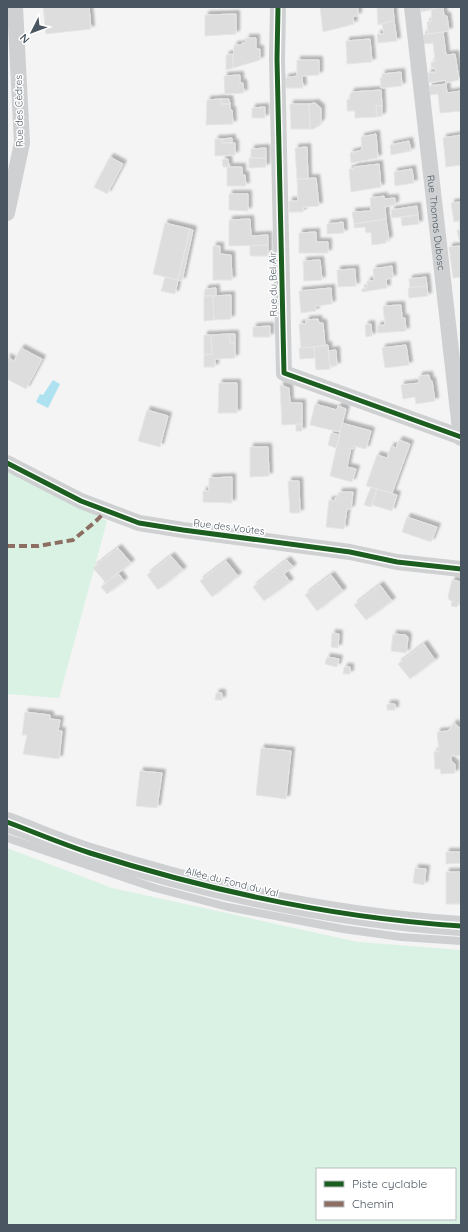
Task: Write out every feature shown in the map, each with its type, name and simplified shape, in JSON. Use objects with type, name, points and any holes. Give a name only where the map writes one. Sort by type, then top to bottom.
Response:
[{"type":"street","name":"Rue des Cèdres","points":[[7,213],[22,143],[15,7]]},
{"type":"street","name":"Rue du Bel Air","points":[[278,7],[277,59],[284,373],[461,437]]},
{"type":"street","name":"Rue Thomas Dubosc","points":[[412,7],[461,437]]},
{"type":"street","name":"Rue des Voûtes","points":[[7,463],[81,501],[140,523],[350,552],[397,562],[461,569]]},
{"type":"street","name":"Allée du Fond du Val","points":[[7,822],[89,853],[250,897],[330,912],[461,926]]},
{"type":"lane","points":[[7,838],[155,888],[228,908],[358,931],[401,937],[461,942]]},
{"type":"green space","points":[[7,472],[107,521],[59,698],[7,694]]},
{"type":"green space","points":[[7,848],[112,888],[358,942],[461,950],[461,1225],[7,1225]]},
{"type":"water","points":[[53,380],[60,384],[48,408],[36,402],[40,394],[43,395]]},
{"type":"building","points":[[43,7],[89,7],[91,29],[46,34]]},
{"type":"building","points":[[320,7],[358,7],[358,16],[353,16],[354,24],[323,32]]},
{"type":"building","points":[[377,7],[393,7],[394,20],[378,25]]},
{"type":"building","points":[[420,7],[441,7],[421,12]]},
{"type":"building","points":[[443,7],[444,16],[447,16],[449,31],[428,34],[427,22],[432,21],[431,9]]},
{"type":"building","points":[[236,14],[236,34],[205,36],[205,15]]},
{"type":"building","points":[[394,20],[397,41],[378,43],[377,34],[384,34],[382,24]]},
{"type":"building","points":[[443,32],[446,55],[455,54],[459,80],[446,83],[445,80],[429,83],[428,73],[436,72],[435,68],[431,68],[431,63],[435,61],[433,43],[424,44],[423,35]]},
{"type":"building","points":[[246,38],[256,38],[256,49],[260,49],[260,60],[233,68],[234,45],[242,45],[242,43],[246,43]]},
{"type":"building","points":[[370,39],[372,62],[347,64],[346,41]]},
{"type":"building","points":[[233,54],[233,68],[226,70],[226,55]]},
{"type":"building","points":[[297,60],[319,60],[319,75],[302,76],[303,88],[286,88],[285,78],[297,76]]},
{"type":"building","points":[[401,72],[402,86],[381,88],[380,78],[382,78],[382,74]]},
{"type":"building","points":[[240,75],[240,83],[243,83],[244,93],[225,94],[224,76]]},
{"type":"building","points":[[446,84],[447,93],[461,91],[461,111],[440,113],[438,94],[430,95],[429,86]]},
{"type":"building","points":[[381,90],[382,106],[376,106],[377,117],[355,118],[355,111],[347,111],[347,100],[350,99],[351,92]]},
{"type":"building","points":[[220,99],[229,99],[230,104],[221,104]]},
{"type":"building","points":[[220,99],[221,104],[230,104],[233,124],[206,125],[207,100]]},
{"type":"building","points":[[315,103],[321,108],[321,122],[314,129],[310,129],[309,104]]},
{"type":"building","points":[[290,104],[309,104],[310,129],[291,129]]},
{"type":"building","points":[[376,106],[382,106],[382,116],[377,117]]},
{"type":"building","points":[[265,107],[265,118],[252,118],[252,108]]},
{"type":"building","points":[[376,134],[378,158],[351,163],[350,153],[362,150],[361,137]]},
{"type":"building","points":[[461,135],[461,165],[446,167],[443,138]]},
{"type":"building","points":[[232,138],[232,143],[222,143],[222,139]]},
{"type":"building","points":[[215,139],[222,139],[222,143],[235,143],[235,155],[215,156]]},
{"type":"building","points":[[409,141],[411,151],[391,155],[390,145]]},
{"type":"building","points":[[307,147],[308,179],[297,179],[295,148]]},
{"type":"building","points":[[266,148],[266,158],[251,158],[251,149]]},
{"type":"building","points":[[110,157],[123,164],[107,194],[94,187]]},
{"type":"building","points":[[249,158],[266,158],[266,167],[249,168]]},
{"type":"building","points":[[228,159],[229,167],[223,167],[222,160]]},
{"type":"building","points":[[379,164],[381,187],[351,192],[349,169]]},
{"type":"building","points":[[227,167],[242,167],[242,175],[245,175],[246,186],[227,186]]},
{"type":"building","points":[[412,169],[414,183],[395,186],[394,172]]},
{"type":"building","points":[[316,178],[319,206],[303,207],[303,212],[289,212],[289,201],[298,201],[297,179]]},
{"type":"building","points":[[229,194],[248,194],[248,211],[229,210]]},
{"type":"building","points":[[384,196],[384,199],[395,198],[395,205],[385,207],[386,219],[354,224],[352,212],[371,211],[370,198]]},
{"type":"building","points":[[461,202],[461,240],[459,240],[457,230],[460,230],[459,221],[454,222],[451,203]]},
{"type":"building","points":[[417,206],[418,215],[392,218],[391,210]]},
{"type":"building","points":[[418,215],[419,224],[402,226],[401,217]]},
{"type":"building","points":[[250,219],[251,236],[268,235],[268,245],[229,246],[229,220]]},
{"type":"building","points":[[386,219],[389,240],[386,240],[386,243],[372,245],[371,232],[366,233],[365,227],[354,228],[354,224]]},
{"type":"building","points":[[343,222],[344,233],[327,234],[327,224]]},
{"type":"building","points":[[165,223],[190,229],[178,280],[153,274]]},
{"type":"building","points":[[190,229],[193,230],[182,281],[178,280]]},
{"type":"building","points":[[316,232],[316,242],[328,242],[328,253],[299,253],[299,233]]},
{"type":"building","points":[[268,245],[268,256],[250,256],[250,246]]},
{"type":"building","points":[[213,246],[220,246],[220,254],[231,255],[232,280],[213,280]]},
{"type":"building","points":[[461,246],[461,277],[453,278],[449,247]]},
{"type":"building","points":[[320,260],[322,280],[304,281],[303,261]]},
{"type":"building","points":[[392,266],[393,278],[386,279],[387,288],[362,292],[362,289],[367,288],[367,281],[374,281],[373,269]]},
{"type":"building","points":[[355,269],[356,286],[338,287],[337,270]]},
{"type":"building","points":[[165,277],[178,280],[175,294],[161,291]]},
{"type":"building","points":[[426,277],[427,286],[410,288],[409,279]]},
{"type":"building","points":[[427,286],[428,296],[409,298],[408,288]]},
{"type":"building","points":[[216,288],[216,295],[204,296],[205,289]]},
{"type":"building","points":[[331,288],[332,304],[315,306],[316,311],[301,313],[299,291]]},
{"type":"building","points":[[231,295],[231,319],[214,320],[213,296]]},
{"type":"building","points":[[204,296],[213,296],[214,320],[204,321]]},
{"type":"building","points":[[401,305],[402,318],[405,318],[406,331],[378,333],[377,326],[385,325],[383,306]]},
{"type":"building","points":[[318,319],[319,323],[323,323],[325,346],[301,348],[299,324],[306,324],[306,320]]},
{"type":"building","points":[[371,324],[372,336],[366,337],[365,325]]},
{"type":"building","points":[[270,326],[270,337],[253,337],[253,327]]},
{"type":"building","points":[[229,334],[230,343],[235,343],[235,358],[215,359],[215,367],[204,367],[204,355],[212,354],[211,335]]},
{"type":"building","points":[[229,334],[235,334],[235,343],[230,343]]},
{"type":"building","points":[[204,335],[211,335],[212,354],[204,355]]},
{"type":"building","points":[[328,345],[330,369],[316,370],[314,347]]},
{"type":"building","points":[[406,345],[409,365],[385,368],[382,348]]},
{"type":"building","points":[[314,347],[315,358],[300,359],[299,348]]},
{"type":"building","points":[[21,348],[42,359],[26,389],[7,379],[7,357],[14,361]]},
{"type":"building","points":[[336,350],[337,366],[330,366],[328,351]]},
{"type":"building","points":[[429,375],[430,381],[432,381],[435,401],[416,404],[415,397],[403,399],[401,385],[419,383],[419,376]]},
{"type":"building","points":[[219,383],[237,383],[237,413],[218,413]]},
{"type":"building","points":[[280,385],[289,388],[290,403],[302,403],[302,424],[282,425]]},
{"type":"building","points":[[315,404],[337,410],[338,406],[346,409],[340,432],[310,425]]},
{"type":"building","points":[[147,410],[168,416],[160,447],[138,441]]},
{"type":"building","points":[[342,423],[371,431],[366,449],[354,446],[353,449],[351,448],[347,467],[356,469],[352,482],[330,476]]},
{"type":"building","points":[[296,424],[302,424],[302,431],[296,431]]},
{"type":"building","points":[[331,433],[340,435],[336,448],[328,445]]},
{"type":"building","points":[[399,440],[410,444],[392,493],[366,486],[377,455],[387,458],[391,446],[396,448]]},
{"type":"building","points":[[250,447],[268,447],[269,476],[250,477]]},
{"type":"building","points":[[232,477],[232,503],[203,502],[203,491],[209,491],[209,478]]},
{"type":"building","points":[[288,481],[299,481],[300,513],[290,513]]},
{"type":"building","points":[[371,487],[377,489],[371,507],[364,505]]},
{"type":"building","points":[[377,489],[397,495],[392,511],[372,505]]},
{"type":"building","points":[[339,492],[353,492],[351,509],[347,509],[344,529],[326,527],[329,500],[335,501],[335,498],[338,498]]},
{"type":"building","points":[[407,517],[437,527],[431,542],[402,532]]},
{"type":"building","points":[[118,548],[131,563],[106,583],[93,568]]},
{"type":"building","points":[[171,556],[183,570],[158,590],[147,575]]},
{"type":"building","points":[[287,560],[293,567],[284,574],[290,582],[264,601],[253,587]]},
{"type":"building","points":[[226,561],[238,576],[212,597],[200,581]]},
{"type":"building","points":[[118,573],[124,581],[107,594],[101,587]]},
{"type":"building","points":[[331,575],[343,591],[317,611],[305,595]]},
{"type":"building","points":[[452,580],[461,582],[461,599],[460,602],[458,602],[457,607],[451,606],[452,601],[449,600],[448,596]]},
{"type":"building","points":[[380,585],[392,601],[366,620],[354,605]]},
{"type":"building","points":[[332,633],[339,634],[338,648],[331,647]]},
{"type":"building","points":[[393,634],[406,635],[408,638],[406,653],[391,651]]},
{"type":"building","points":[[424,644],[435,660],[410,679],[398,664]]},
{"type":"building","points":[[327,657],[339,659],[337,667],[325,664]]},
{"type":"building","points":[[344,667],[350,667],[350,674],[343,674]]},
{"type":"building","points":[[216,693],[222,693],[222,700],[215,700]]},
{"type":"building","points":[[387,704],[395,704],[395,710],[387,710]]},
{"type":"building","points":[[25,712],[50,715],[50,719],[60,720],[58,731],[62,731],[59,759],[23,754],[27,735],[22,735]]},
{"type":"building","points":[[454,723],[461,729],[461,755],[451,756],[451,761],[455,764],[455,773],[441,774],[440,769],[435,769],[434,752],[439,751],[437,732],[448,731]]},
{"type":"building","points":[[261,748],[291,751],[286,799],[256,795]]},
{"type":"building","points":[[140,771],[162,773],[157,808],[136,806]]},
{"type":"building","points":[[446,852],[461,852],[461,863],[446,864]]},
{"type":"building","points":[[415,868],[426,869],[424,885],[413,883]]},
{"type":"building","points":[[446,872],[461,872],[461,904],[446,904]]},
{"type":"marked path","points":[[7,546],[38,546],[73,540],[106,511]]},
{"type":"cycle path","points":[[278,7],[277,59],[284,373],[461,437]]},
{"type":"cycle path","points":[[7,463],[81,501],[139,523],[350,552],[397,562],[461,569]]},
{"type":"cycle path","points":[[7,822],[90,853],[135,867],[227,891],[273,901],[367,917],[461,926]]}]
